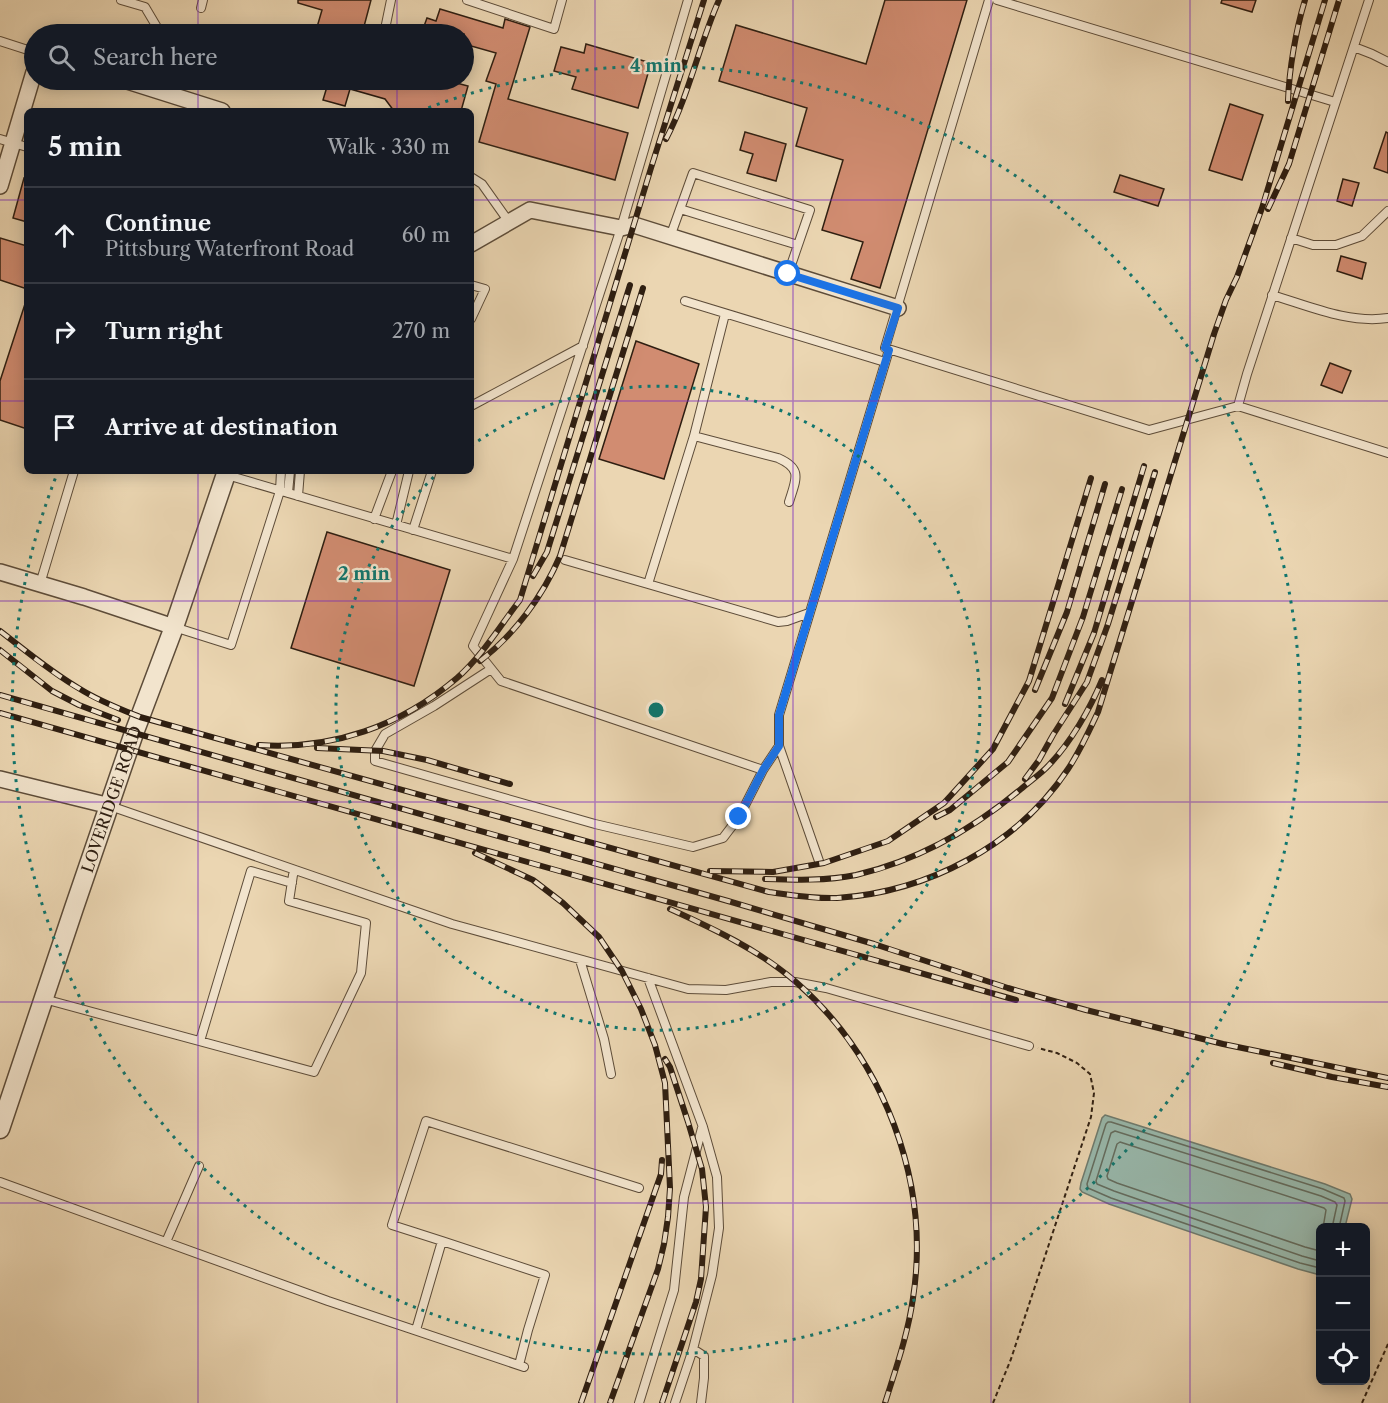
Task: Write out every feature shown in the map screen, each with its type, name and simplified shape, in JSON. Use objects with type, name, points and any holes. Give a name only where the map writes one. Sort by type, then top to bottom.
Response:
[{"type":"street","points":[[26,108],[30,90]]},
{"type":"street","points":[[166,90],[185,102],[210,108]]},
{"type":"street","points":[[0,186],[24,115]]},
{"type":"street","points":[[474,242],[530,210],[621,228],[634,225],[898,308]]},
{"type":"street","name":"LOVERIDGE ROAD","points":[[0,1129],[134,733],[174,627],[226,474]]},
{"type":"street","points":[[0,572],[174,627]]},
{"type":"street","points":[[0,779],[110,806]]},
{"type":"lane","points":[[121,0],[145,7],[155,24]]},
{"type":"lane","points":[[386,24],[391,0]]},
{"type":"lane","points":[[467,0],[554,29],[562,0]]},
{"type":"lane","points":[[688,0],[621,228],[513,560],[473,645],[501,681],[763,770]]},
{"type":"lane","points":[[989,0],[885,348],[1149,430],[1238,406],[1388,453]]},
{"type":"lane","points":[[997,0],[1335,102]]},
{"type":"lane","points":[[1238,406],[1246,374],[1369,0]]},
{"type":"lane","points":[[0,41],[24,49]]},
{"type":"lane","points":[[1353,47],[1388,62]]},
{"type":"lane","points":[[670,237],[693,172],[810,210],[788,274]]},
{"type":"lane","points":[[474,179],[482,184],[509,222]]},
{"type":"lane","points":[[680,209],[798,245]]},
{"type":"lane","points":[[1291,238],[1313,245],[1336,245],[1362,236],[1388,211]]},
{"type":"lane","points":[[474,286],[485,289],[474,313]]},
{"type":"lane","points":[[1272,295],[1340,316],[1374,321],[1388,318]]},
{"type":"lane","points":[[685,302],[885,362]]},
{"type":"lane","points":[[648,584],[694,436],[725,314]]},
{"type":"lane","points":[[474,404],[583,345]]},
{"type":"lane","points":[[819,861],[779,746],[779,715],[889,350]]},
{"type":"lane","points":[[694,436],[778,458],[790,464],[796,480],[789,502]]},
{"type":"lane","points":[[40,584],[73,474]]},
{"type":"lane","points":[[229,474],[513,560]]},
{"type":"lane","points":[[174,627],[231,645],[280,491],[281,474]]},
{"type":"lane","points":[[288,493],[290,474]]},
{"type":"lane","points":[[298,496],[300,474]]},
{"type":"lane","points":[[374,519],[391,474]]},
{"type":"lane","points":[[396,525],[408,474]]},
{"type":"lane","points":[[413,530],[431,474]]},
{"type":"lane","points":[[565,560],[778,622],[809,613]]},
{"type":"lane","points":[[491,669],[385,734],[375,751],[375,761],[595,824],[693,847],[723,838],[739,817],[763,770],[779,746]]},
{"type":"lane","points":[[110,806],[452,924],[688,989],[726,990],[771,982],[795,982],[826,988],[1029,1046]]},
{"type":"lane","points":[[44,999],[314,1072],[361,973],[366,923],[289,902],[295,870]]},
{"type":"lane","points":[[200,1041],[251,871],[292,883]]},
{"type":"lane","points":[[580,960],[604,1039],[611,1074]]},
{"type":"lane","points":[[648,978],[703,1126],[717,1177],[718,1228],[712,1275],[693,1349],[675,1403]]},
{"type":"lane","points":[[0,1182],[328,1301],[521,1366],[528,1330],[544,1275],[392,1225],[426,1121],[639,1188]]},
{"type":"lane","points":[[639,1403],[674,1290],[684,1197],[703,1126]]},
{"type":"lane","points":[[166,1242],[199,1166]]},
{"type":"lane","points":[[416,1330],[442,1241]]},
{"type":"lane","points":[[693,1349],[704,1356],[701,1403]]},
{"type":"path","points":[[993,1403],[1011,1359],[1091,1117],[1094,1094],[1090,1074],[1077,1063],[1057,1053],[1029,1046]]},
{"type":"path","points":[[1362,1403],[1388,1344]]},
{"type":"water","points":[[1105,1115],[1325,1184],[1350,1194],[1352,1199],[1346,1223],[1316,1223],[1316,1274],[1109,1204],[1080,1189],[1102,1118]]},
{"type":"building","points":[[298,0],[371,0],[365,24],[318,24],[322,10],[298,3]]},
{"type":"building","points":[[885,0],[967,0],[880,288],[851,279],[863,242],[822,230],[843,160],[796,146],[807,108],[719,81],[736,25],[866,64]]},
{"type":"building","points":[[1222,0],[1256,0],[1252,12],[1221,3]]},
{"type":"building","points":[[440,9],[503,28],[505,19],[530,27],[508,99],[628,133],[615,180],[479,142],[496,84],[486,81],[496,53],[474,47],[474,24],[425,24],[427,18],[436,21]]},
{"type":"building","points":[[586,44],[651,63],[638,108],[572,89],[576,77],[554,71],[561,47],[584,53]]},
{"type":"building","points":[[326,90],[350,90],[345,106],[323,100]]},
{"type":"building","points":[[354,90],[467,90],[462,108],[392,108],[385,99]]},
{"type":"building","points":[[1230,104],[1263,115],[1242,180],[1209,170]]},
{"type":"building","points":[[745,132],[786,144],[776,181],[747,173],[753,154],[740,150]]},
{"type":"building","points":[[1386,132],[1388,133],[1388,173],[1374,168]]},
{"type":"building","points":[[1120,175],[1164,189],[1158,206],[1114,192]]},
{"type":"building","points":[[24,178],[24,221],[13,218]]},
{"type":"building","points":[[1343,179],[1359,183],[1352,206],[1337,201]]},
{"type":"building","points":[[0,238],[24,245],[24,288],[0,280]]},
{"type":"building","points":[[1341,256],[1366,263],[1362,279],[1337,271]]},
{"type":"building","points":[[24,307],[24,428],[0,420],[0,381]]},
{"type":"building","points":[[636,341],[699,364],[664,479],[599,459]]},
{"type":"building","points":[[1330,363],[1351,371],[1342,393],[1321,385]]},
{"type":"building","points":[[327,532],[450,570],[414,686],[291,648]]},
{"type":"railway","points":[[259,745],[286,746],[339,739],[389,722],[413,709],[435,695],[466,669],[483,651],[520,600],[704,0]]},
{"type":"railway","points":[[666,139],[681,105],[719,0]]},
{"type":"railway","points":[[1288,101],[1294,50],[1305,0]]},
{"type":"railway","points":[[0,631],[70,683],[102,701],[140,717],[769,892],[837,898],[871,894],[937,875],[997,842],[1024,820],[1068,769],[1098,712],[1214,334],[1262,208],[1325,0]]},
{"type":"railway","points":[[1268,209],[1289,164],[1339,0]]},
{"type":"railway","points":[[533,576],[547,552],[630,285]]},
{"type":"railway","points":[[480,661],[493,651],[526,614],[545,586],[560,556],[643,288]]},
{"type":"railway","points":[[1065,704],[1094,633],[1144,466]]},
{"type":"railway","points":[[1025,779],[1087,682],[1108,624],[1155,472]]},
{"type":"railway","points":[[710,871],[773,872],[824,863],[888,841],[944,803],[993,749],[1029,681],[1091,478]]},
{"type":"railway","points":[[1035,690],[1067,612],[1105,484]]},
{"type":"railway","points":[[936,817],[950,810],[1008,762],[1052,698],[1083,617],[1122,489]]},
{"type":"railway","points":[[0,650],[52,691],[79,705],[118,720]]},
{"type":"railway","points":[[765,879],[800,880],[856,875],[901,861],[964,830],[1003,804],[1049,765],[1079,725],[1102,680]]},
{"type":"railway","points":[[0,695],[728,901],[1086,1010],[1223,1044],[1388,1078]]},
{"type":"railway","points":[[0,713],[1016,1000]]},
{"type":"railway","points":[[317,748],[383,751],[427,760],[510,784]]},
{"type":"railway","points":[[475,853],[533,880],[563,903],[599,937],[622,971],[641,1009],[655,1045],[665,1083],[670,1188],[664,1244],[658,1269],[610,1403]]},
{"type":"railway","points":[[670,909],[751,950],[796,982],[827,1013],[854,1048],[876,1085],[894,1125],[907,1167],[915,1211],[917,1254],[908,1325],[885,1403]]},
{"type":"railway","points":[[662,1403],[696,1302],[701,1279],[706,1207],[702,1169],[670,1067],[665,1059]]},
{"type":"railway","points":[[1273,1063],[1388,1087]]},
{"type":"railway","points":[[581,1403],[661,1174],[662,1160]]},
{"type":"route","points":[[739,817],[763,770],[779,746],[779,715],[889,350],[885,348],[898,308],[788,274]]}]
